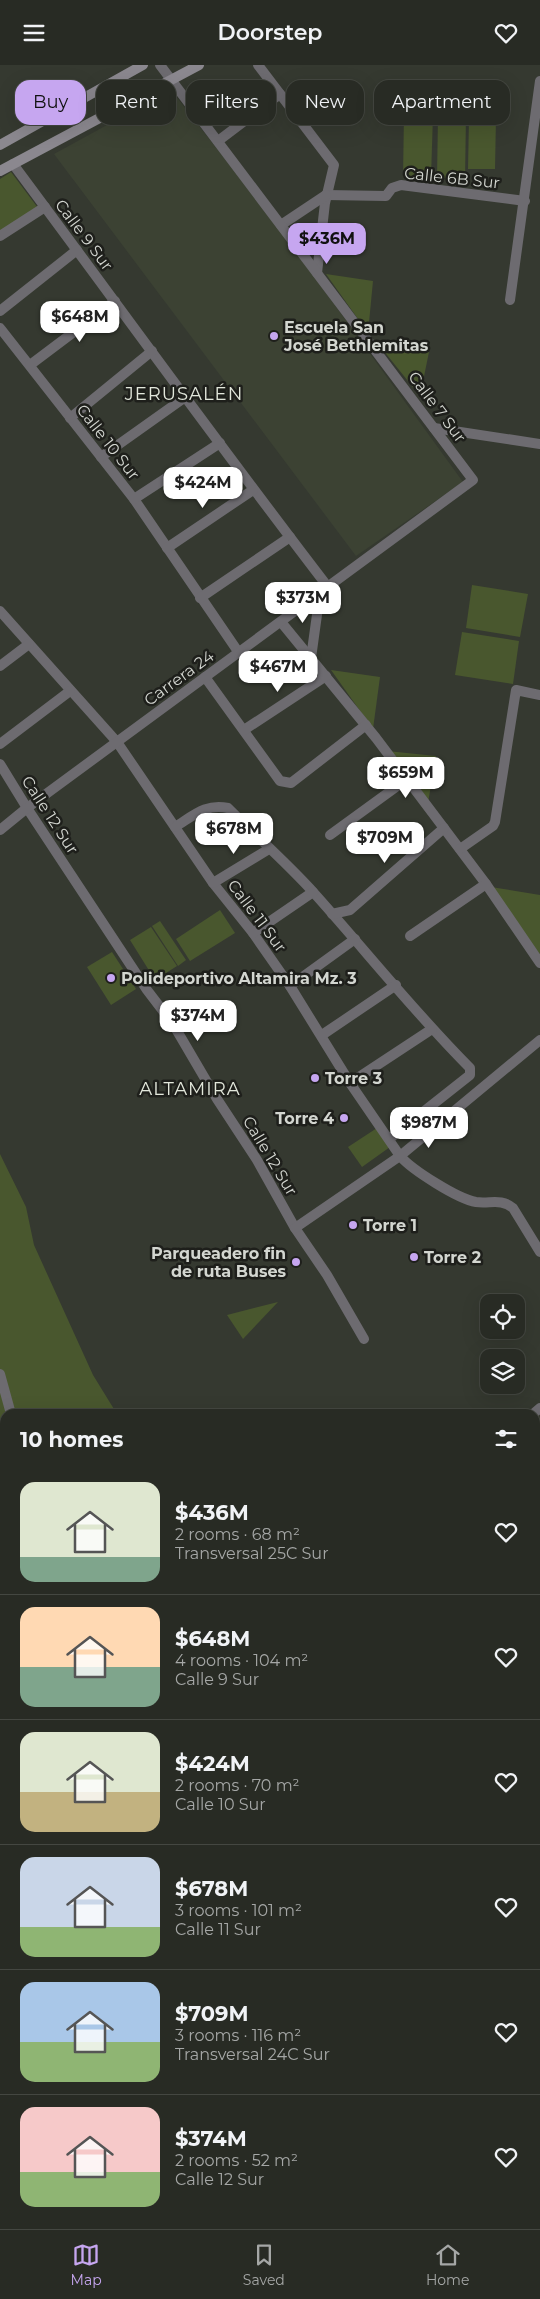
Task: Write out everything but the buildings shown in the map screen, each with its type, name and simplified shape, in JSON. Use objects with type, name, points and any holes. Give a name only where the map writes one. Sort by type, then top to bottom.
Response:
[{"type":"main road","points":[[0,145],[143,65]]},
{"type":"main road","points":[[174,80],[199,65]]},
{"type":"main road","points":[[0,171],[96,121]]},
{"type":"street","name":"Calle 7 Sur","points":[[160,65],[171,80]]},
{"type":"street","points":[[258,65],[334,165],[326,195],[317,273]]},
{"type":"street","points":[[510,300],[540,81]]},
{"type":"street","name":"Calle 7 Sur","points":[[176,86],[473,481]]},
{"type":"street","points":[[218,141],[280,93]]},
{"type":"street","name":"Calle 9 Sur","points":[[13,164],[152,351],[184,398],[290,537],[324,590]]},
{"type":"street","name":"Calle 6B Sur","points":[[326,195],[386,196],[392,188],[401,185],[525,201]]},
{"type":"street","points":[[281,225],[326,195]]},
{"type":"street","points":[[0,236],[45,207]]},
{"type":"street","points":[[0,311],[77,250]]},
{"type":"street","points":[[30,365],[115,301]]},
{"type":"street","name":"Calle 10 Sur","points":[[0,328],[134,499],[239,653]]},
{"type":"street","points":[[70,418],[152,351]]},
{"type":"street","points":[[101,457],[184,398]]},
{"type":"street","points":[[434,429],[540,443]]},
{"type":"street","points":[[134,499],[220,443]]},
{"type":"street","name":"Carrera 24","points":[[0,830],[27,808],[473,481]]},
{"type":"street","points":[[167,549],[253,490]]},
{"type":"street","points":[[200,597],[290,537]]},
{"type":"street","points":[[311,659],[324,590]]},
{"type":"street","name":"Calle 11 Sur","points":[[0,611],[117,742],[213,883],[253,933],[290,986],[350,1083],[400,1156],[409,1166],[461,1197],[476,1202],[507,1203],[513,1208],[540,1252]]},
{"type":"street","points":[[281,621],[366,725],[407,779],[486,884],[540,963]]},
{"type":"street","points":[[0,666],[28,644]]},
{"type":"street","points":[[244,730],[326,676]]},
{"type":"street","points":[[205,677],[280,781],[292,783],[366,725]]},
{"type":"street","points":[[460,849],[493,826],[495,822],[516,690],[540,695]]},
{"type":"street","points":[[0,744],[70,691]]},
{"type":"street","name":"Calle 12 Sur","points":[[0,764],[147,990],[173,1024],[217,1099],[257,1159],[295,1228],[332,1283],[364,1339]]},
{"type":"street","points":[[330,835],[407,779]]},
{"type":"street","points":[[175,827],[205,809],[216,805],[228,808],[312,892],[396,985],[432,1029],[472,1071],[470,1075],[389,1139]]},
{"type":"street","points":[[332,914],[350,910],[444,828]]},
{"type":"street","points":[[213,883],[269,849]]},
{"type":"street","points":[[410,936],[486,884]]},
{"type":"street","points":[[253,933],[312,892]]},
{"type":"street","points":[[290,986],[355,939]]},
{"type":"street","points":[[322,1035],[396,985]]},
{"type":"street","points":[[350,1083],[432,1029]]},
{"type":"street","points":[[295,1228],[400,1156],[540,1040]]},
{"type":"street","points":[[0,1374],[10,1409]]},
{"type":"shaded area","name":"Escuela San José Bethlemitas","points":[[176,96],[186,109],[186,125],[198,125],[276,224],[463,482],[356,556],[54,154],[107,125],[176,125]]},
{"type":"green space","points":[[404,125],[433,125],[431,177],[403,177]]},
{"type":"green space","points":[[438,125],[466,125],[465,179],[437,178]]},
{"type":"green space","points":[[469,125],[496,125],[495,169],[468,169]]},
{"type":"green space","points":[[11,172],[38,208],[0,232],[0,179]]},
{"type":"green space","points":[[326,274],[373,281],[368,333]]},
{"type":"green space","points":[[379,345],[429,352],[420,396]]},
{"type":"green space","points":[[472,585],[528,594],[520,637],[466,628]]},
{"type":"green space","points":[[462,632],[519,641],[513,684],[455,675]]},
{"type":"green space","points":[[331,670],[380,677],[373,729]]},
{"type":"green space","points":[[387,751],[436,756],[428,803]]},
{"type":"green space","points":[[491,887],[540,895],[540,955]]},
{"type":"green space","points":[[220,910],[235,933],[190,961],[176,939]]},
{"type":"green space","points":[[160,921],[186,960],[178,966],[152,926]]},
{"type":"green space","points":[[151,927],[177,966],[155,980],[130,940]]},
{"type":"green space","name":"Polideportivo Altamira Mz. 3","points":[[112,952],[136,989],[111,1005],[87,967]]},
{"type":"green space","points":[[377,1128],[390,1147],[362,1167],[348,1147]]},
{"type":"green space","points":[[0,1154],[26,1207],[34,1245],[93,1375],[114,1409],[0,1409]]},
{"type":"green space","points":[[278,1302],[243,1339],[227,1315]]},
{"type":"place","name":"Escuela San José Bethlemitas","points":[[274,336]]},
{"type":"place","name":"Polideportivo Altamira Mz. 3","points":[[111,978]]},
{"type":"place","name":"Torre 3","points":[[315,1078]]},
{"type":"place","name":"Torre 4","points":[[344,1118]]},
{"type":"place","name":"Torre 1","points":[[353,1225]]},
{"type":"place","name":"Torre 2","points":[[414,1257]]},
{"type":"place","name":"Parqueadero fin de ruta Buses","points":[[296,1262]]},
{"type":"district","name":"JERUSALÉN","points":[[184,394]]},
{"type":"district","name":"ALTAMIRA","points":[[190,1089]]}]
